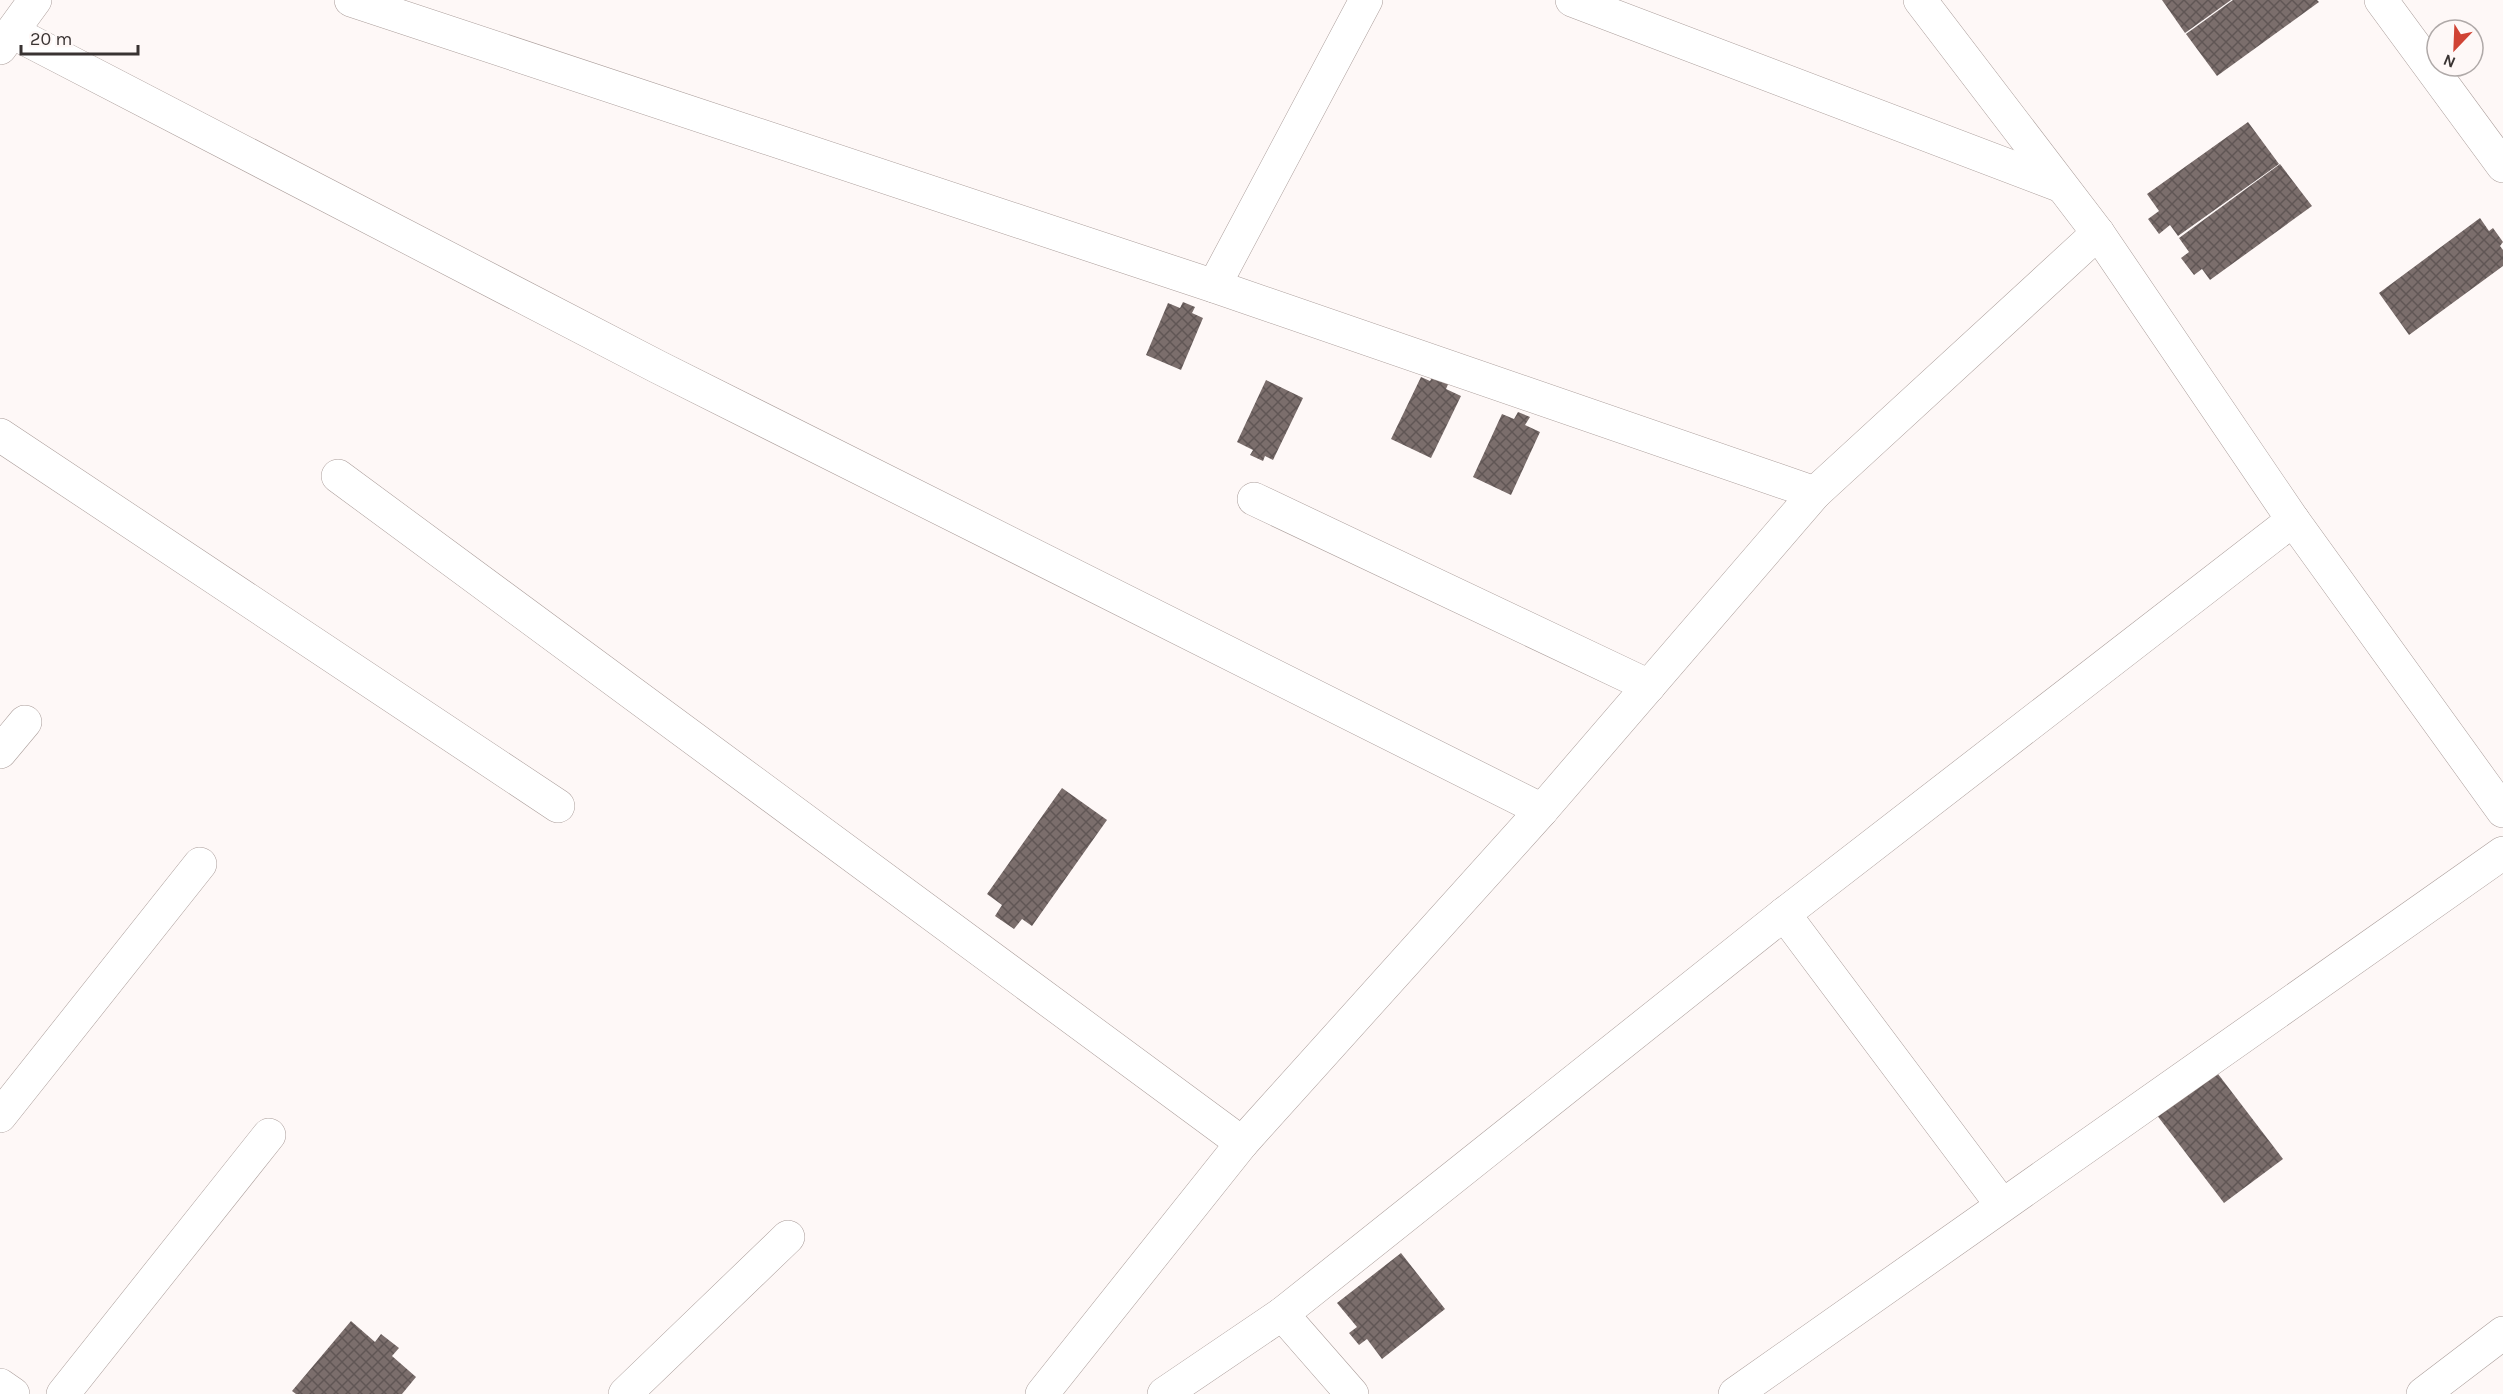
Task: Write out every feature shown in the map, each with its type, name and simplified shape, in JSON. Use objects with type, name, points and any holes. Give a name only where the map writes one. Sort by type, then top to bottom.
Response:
[{"type":"street","points":[[35,0],[6,40],[1542,810]]},
{"type":"street","points":[[351,0],[1214,286],[1815,493]]},
{"type":"street","points":[[1214,286],[1366,0]]},
{"type":"street","points":[[1572,0],[2059,185]]},
{"type":"street","points":[[1920,0],[2059,185],[2098,232],[2293,520],[2503,811]]},
{"type":"street","points":[[2381,0],[2503,166]]},
{"type":"street","points":[[1042,1394],[1242,1143],[1542,810],[1815,493],[2098,232]]},
{"type":"street","points":[[0,435],[558,806]]},
{"type":"street","points":[[338,476],[1242,1143]]},
{"type":"street","points":[[1254,499],[1649,686]]},
{"type":"street","points":[[1164,1394],[1282,1314],[1784,914],[2293,520]]},
{"type":"street","points":[[0,752],[25,722]]},
{"type":"street","points":[[1735,1394],[2503,853]]},
{"type":"street","points":[[0,1116],[200,864]]},
{"type":"street","points":[[1784,914],[2002,1205]]},
{"type":"street","points":[[63,1394],[269,1135]]},
{"type":"street","points":[[626,1394],[788,1237]]},
{"type":"street","points":[[1282,1314],[1352,1394]]},
{"type":"street","points":[[2423,1394],[2503,1334]]},
{"type":"street","points":[[0,1385],[13,1394]]},
{"type":"building","points":[[2162,0],[2231,0],[2185,33]]},
{"type":"building","points":[[2233,0],[2317,0],[2319,2],[2217,76],[2186,34]]},
{"type":"building","points":[[2248,122],[2279,164],[2178,236],[2170,225],[2159,234],[2148,219],[2159,211],[2147,194]]},
{"type":"building","points":[[2280,164],[2312,206],[2210,280],[2202,269],[2194,275],[2181,258],[2189,252],[2179,238]]},
{"type":"building","points":[[2480,218],[2489,231],[2493,228],[2503,242],[2500,246],[2503,250],[2503,266],[2409,335],[2379,293]]},
{"type":"building","points":[[1183,302],[1195,307],[1192,313],[1203,318],[1181,370],[1146,355],[1168,303],[1180,308]]},
{"type":"building","points":[[1434,374],[1449,382],[1446,389],[1461,396],[1431,458],[1391,439],[1421,377],[1430,381]]},
{"type":"building","points":[[1266,380],[1303,398],[1273,460],[1265,456],[1263,461],[1250,455],[1253,450],[1237,442]]},
{"type":"building","points":[[1518,412],[1530,417],[1525,425],[1540,432],[1511,495],[1473,477],[1502,414],[1514,419]]},
{"type":"building","points":[[1062,788],[1107,820],[1032,926],[1022,919],[1014,929],[995,916],[1002,905],[987,894]]},
{"type":"building","points":[[2215,1070],[2283,1159],[2224,1203],[2156,1114]]},
{"type":"building","points":[[1401,1253],[1445,1309],[1382,1359],[1367,1339],[1359,1345],[1349,1333],[1357,1327],[1337,1303]]},
{"type":"building","points":[[351,1321],[375,1342],[381,1334],[399,1348],[392,1356],[416,1377],[402,1394],[296,1394],[292,1391]]}]
